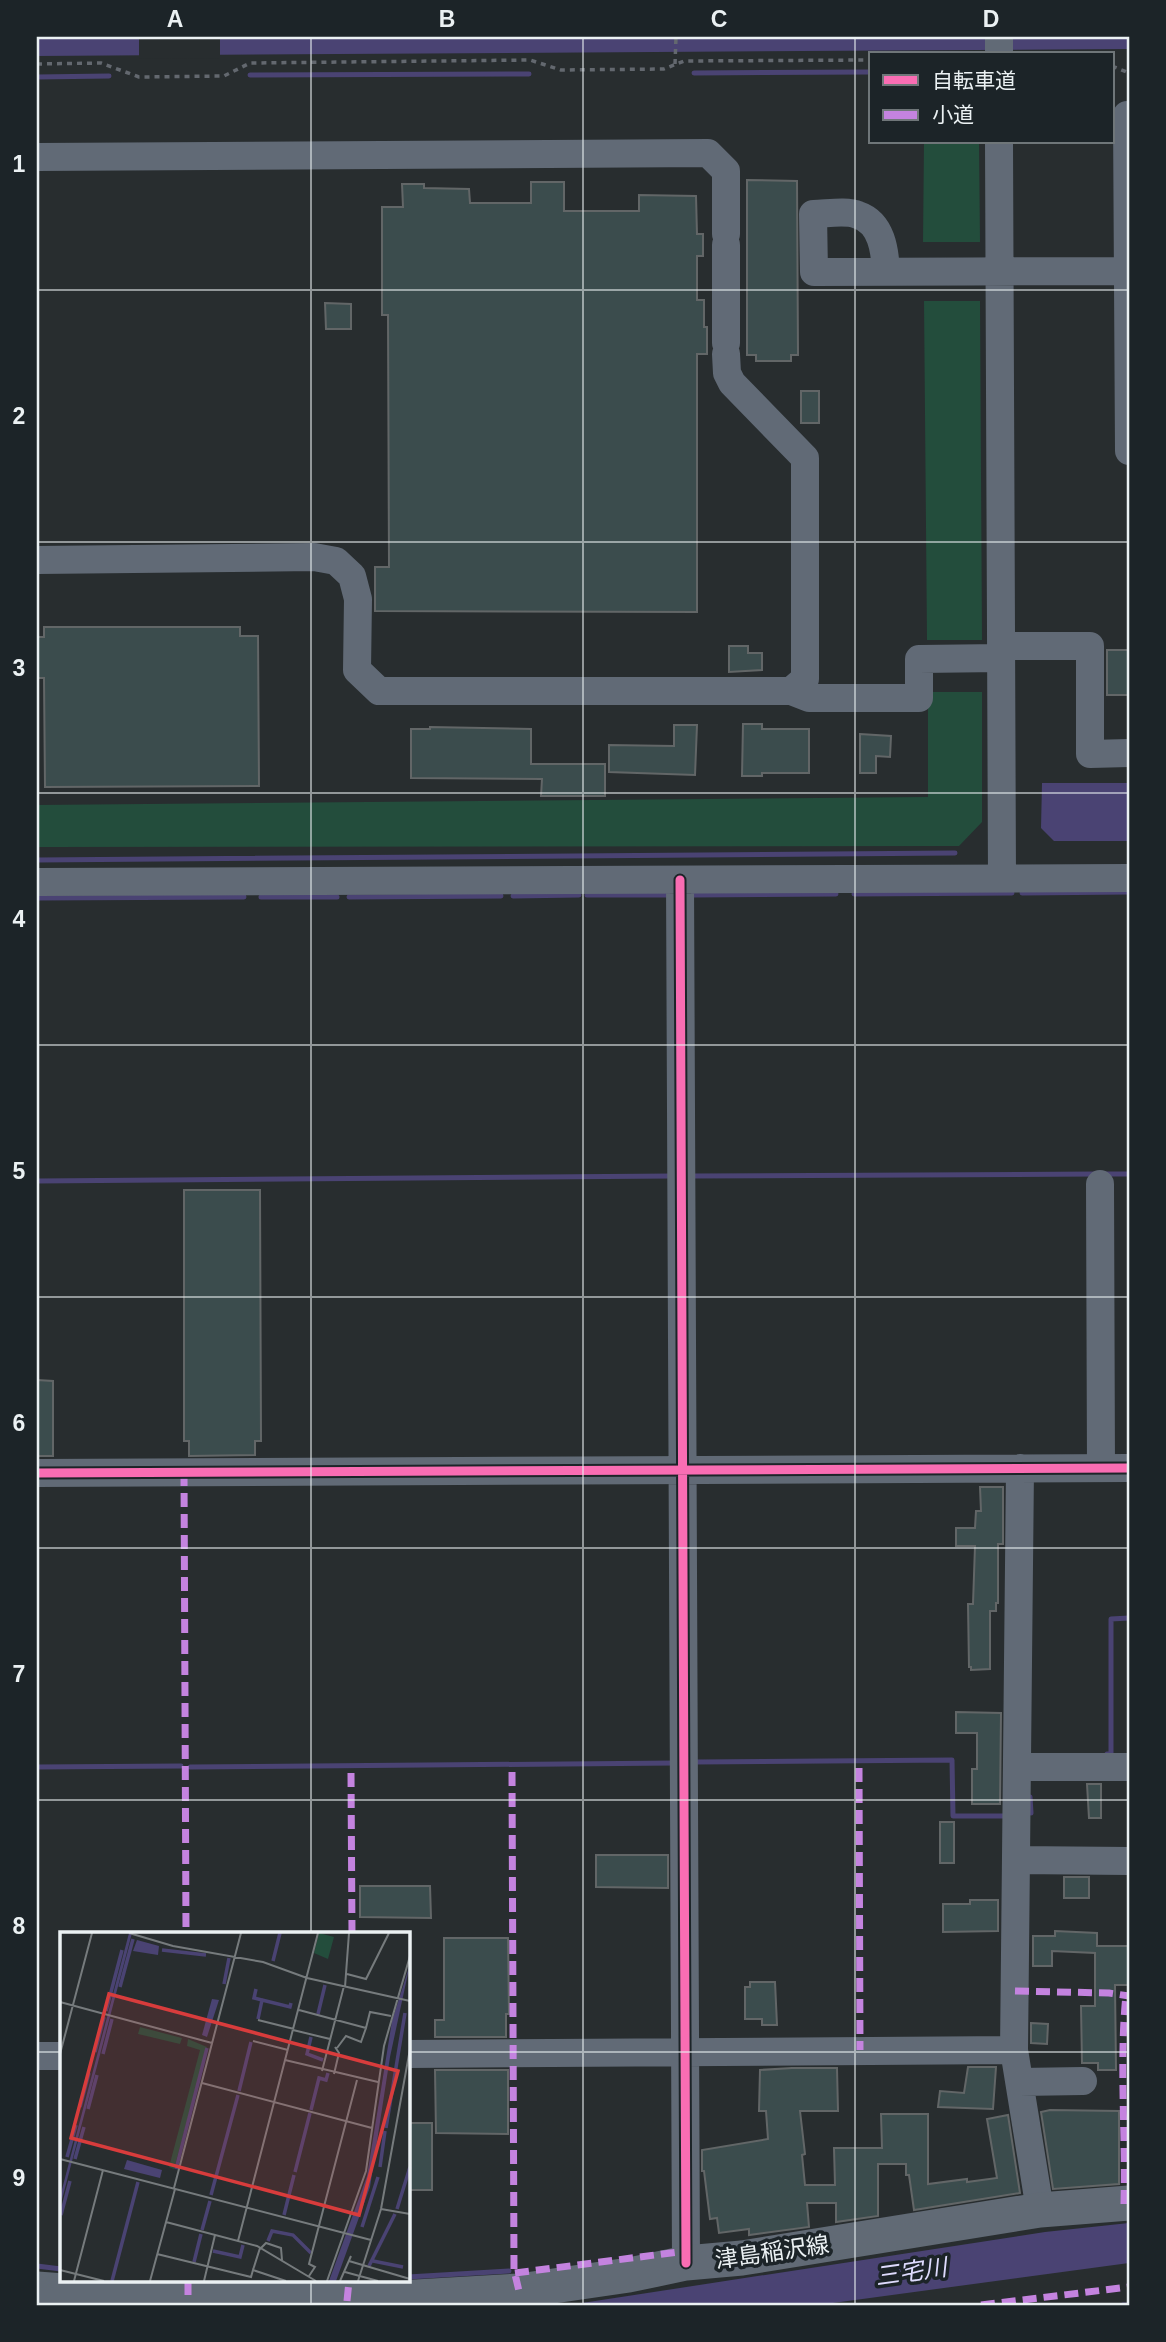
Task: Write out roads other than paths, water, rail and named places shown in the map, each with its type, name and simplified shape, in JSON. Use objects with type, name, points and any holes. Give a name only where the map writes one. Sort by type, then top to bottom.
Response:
[{"type":"main road","name":"津島稲沢線","points":[[37,2289],[170,2298],[347,2301],[519,2291],[1040,2210],[1129,2203]]},
{"type":"street","points":[[1129,116],[1129,452]]},
{"type":"street","points":[[999,144],[1002,878]]},
{"type":"street","points":[[37,157],[708,153],[726,171],[727,373],[732,383],[805,458],[805,679],[791,691]]},
{"type":"street","points":[[886,272],[1128,271]]},
{"type":"street","points":[[37,560],[314,557],[336,561],[352,576],[358,599],[357,670],[379,691],[791,691],[808,698],[919,698],[919,659],[1090,646],[1090,754],[1129,753]]},
{"type":"street","points":[[37,882],[1129,878]]},
{"type":"street","points":[[680,880],[686,2263]]},
{"type":"street","points":[[1100,1184],[1101,1468]]},
{"type":"street","points":[[1020,1468],[1014,2050],[1040,2210]]},
{"type":"street","points":[[37,1473],[1129,1468]]},
{"type":"street","points":[[1017,1767],[1129,1767]]},
{"type":"street","points":[[1016,1860],[1129,1861]]},
{"type":"street","points":[[410,2054],[1014,2050]]},
{"type":"street","points":[[37,2056],[60,2056]]},
{"type":"street","points":[[1020,2082],[1083,2081]]},
{"type":"water","points":[[37,37],[1129,37],[1129,49],[37,56]]},
{"type":"water","points":[[1042,783],[1129,783],[1129,841],[1054,841],[1041,828]]},
{"type":"water","name":"三宅川","points":[[1129,2223],[1129,2263],[818,2305],[569,2305],[1045,2232]]},
{"type":"waterway","points":[[694,73],[869,72]]},
{"type":"waterway","points":[[250,75],[529,74]]},
{"type":"waterway","points":[[37,77],[109,76]]},
{"type":"waterway","points":[[37,860],[955,853]]},
{"type":"waterway","points":[[1022,893],[1129,892]]},
{"type":"waterway","points":[[854,894],[1012,893]]},
{"type":"waterway","points":[[693,895],[836,894]]},
{"type":"waterway","points":[[513,896],[579,895]]},
{"type":"waterway","points":[[587,895],[668,895]]},
{"type":"waterway","points":[[349,897],[501,896]]},
{"type":"waterway","points":[[37,898],[244,897]]},
{"type":"waterway","points":[[261,897],[337,897]]},
{"type":"waterway","points":[[692,1176],[1097,1174]]},
{"type":"waterway","points":[[1104,1174],[1129,1174]]},
{"type":"waterway","points":[[37,1181],[672,1176]]},
{"type":"waterway","points":[[1107,1754],[1111,1754],[1111,1619],[1129,1618]]},
{"type":"waterway","points":[[695,1762],[952,1760],[953,1816],[1006,1816]]},
{"type":"waterway","points":[[190,1767],[676,1763]]},
{"type":"waterway","points":[[37,1767],[181,1766]]},
{"type":"waterway","points":[[1030,1797],[1031,1813]]},
{"type":"waterway","points":[[37,2266],[60,2269]]},
{"type":"waterway","points":[[410,2277],[509,2271]]},
{"type":"waterway","points":[[1123,2305],[1129,2305]]}]
